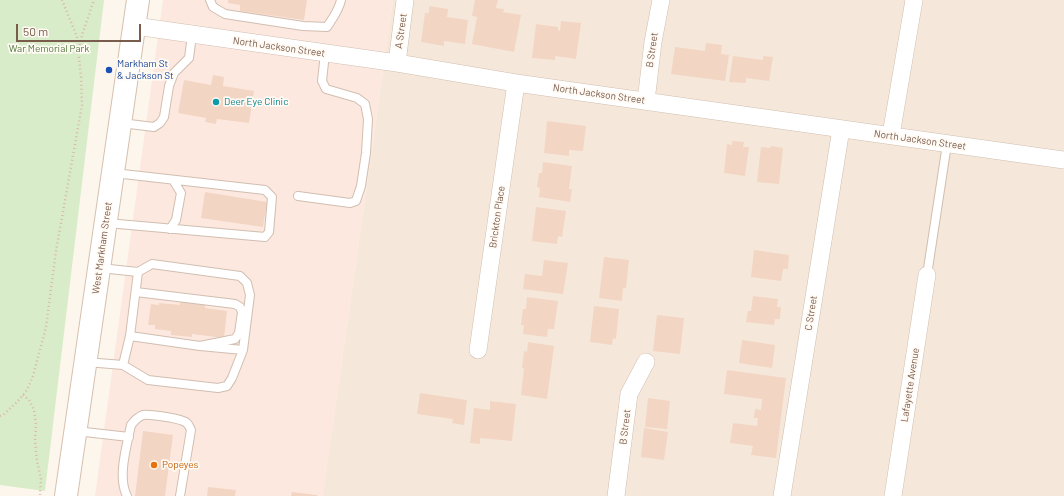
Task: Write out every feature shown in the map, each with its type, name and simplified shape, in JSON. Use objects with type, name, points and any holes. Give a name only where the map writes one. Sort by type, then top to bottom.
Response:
[{"type":"main road","name":"West Markham Street","points":[[66,496],[138,0]]},
{"type":"street","name":"A Street","points":[[397,63],[405,0]]},
{"type":"street","name":"B Street","points":[[646,101],[652,42],[661,0]]},
{"type":"street","points":[[891,135],[914,0]]},
{"type":"street","name":"North Jackson Street","points":[[135,26],[397,63],[516,83],[1064,160]]},
{"type":"street","name":"Brickton Place","points":[[478,350],[516,83]]},
{"type":"street","name":"C Street","points":[[782,496],[841,129]]},
{"type":"street","name":"Lafayette Avenue","points":[[893,496],[927,275]]},
{"type":"street","name":"B Street","points":[[616,496],[629,394],[646,362]]},
{"type":"lane","points":[[210,0],[213,6],[225,14],[303,26],[327,26],[336,14],[341,0]]},
{"type":"lane","points":[[120,123],[154,127],[160,123],[164,117],[169,86],[174,73],[189,58],[192,35]]},
{"type":"lane","points":[[298,196],[350,203],[356,201],[361,186],[366,153],[368,119],[366,104],[357,98],[326,89],[322,81],[325,53]]},
{"type":"lane","points":[[927,275],[948,144]]},
{"type":"lane","points":[[106,223],[265,237],[269,232],[272,197],[264,190],[113,173]]},
{"type":"lane","points":[[170,229],[176,220],[181,193],[173,180]]},
{"type":"lane","points":[[86,362],[123,365],[148,380],[218,388],[227,386],[230,382],[244,350],[250,295],[247,283],[240,276],[152,264],[138,272],[100,268]]},
{"type":"lane","points":[[123,365],[130,336],[138,272]]},
{"type":"lane","points":[[136,292],[235,304],[240,307],[242,312],[239,333],[235,339],[200,346]]},
{"type":"lane","points":[[130,336],[200,346],[244,350]]},
{"type":"lane","points":[[127,496],[124,491],[122,477],[131,425],[142,415],[184,421],[189,424],[191,430],[180,496]]},
{"type":"lane","points":[[75,431],[129,437]]},
{"type":"path","points":[[0,416],[4,414],[27,390],[33,376],[46,327],[56,251],[82,105],[77,37],[62,0]]},
{"type":"path","points":[[79,51],[82,34],[94,0]]},
{"type":"path","points":[[23,395],[29,400],[34,410],[40,495]]},
{"type":"shaded area","points":[[163,0],[393,0],[323,496],[95,496]]},
{"type":"shaded area","points":[[393,0],[1064,0],[1064,496],[203,496],[332,431]]},
{"type":"green space","name":"War Memorial Park","points":[[0,0],[104,0],[45,491],[0,485]]},
{"type":"building","points":[[228,0],[307,0],[304,20],[240,11],[240,5],[228,3]]},
{"type":"building","points":[[475,0],[498,0],[496,8],[504,9],[503,12],[521,15],[514,52],[472,44],[477,17],[472,16]]},
{"type":"building","points":[[429,6],[448,9],[447,17],[468,20],[465,44],[444,41],[444,46],[421,42],[425,13],[429,13]]},
{"type":"building","points":[[561,21],[581,23],[576,59],[555,56],[555,60],[532,58],[536,24],[558,27],[558,30],[560,31]]},
{"type":"building","points":[[706,43],[722,45],[721,54],[729,55],[725,81],[671,74],[675,47],[705,51]]},
{"type":"building","points":[[733,56],[763,60],[763,56],[773,57],[769,81],[746,78],[746,83],[729,82]]},
{"type":"building","name":"Deer Eye Clinic","points":[[213,75],[224,77],[223,86],[254,91],[249,123],[217,119],[216,124],[205,122],[206,118],[178,113],[184,80],[211,85]]},
{"type":"building","points":[[547,121],[586,126],[583,151],[569,150],[569,156],[544,153]]},
{"type":"building","points":[[732,141],[744,142],[743,147],[749,147],[745,176],[724,173],[727,144],[732,145]]},
{"type":"building","points":[[771,146],[783,148],[779,184],[757,182],[761,147],[770,148]]},
{"type":"building","points":[[543,162],[572,166],[569,189],[572,189],[570,202],[539,197],[540,188],[537,187],[539,173],[542,173]]},
{"type":"building","points":[[205,192],[267,202],[263,227],[201,218]]},
{"type":"building","points":[[536,207],[566,211],[562,237],[558,236],[557,244],[532,241]]},
{"type":"building","points":[[754,250],[789,255],[788,269],[783,269],[781,281],[751,277]]},
{"type":"building","points":[[604,257],[629,260],[626,288],[623,288],[622,301],[599,298]]},
{"type":"building","points":[[544,260],[568,263],[563,294],[523,289],[525,274],[542,276]]},
{"type":"building","points":[[753,296],[778,299],[777,307],[781,307],[780,319],[775,319],[774,325],[746,322],[748,311],[751,311]]},
{"type":"building","points":[[527,297],[558,301],[554,329],[548,329],[547,337],[523,334],[524,325],[521,325],[523,309],[526,309]]},
{"type":"building","points":[[180,302],[205,305],[205,308],[227,311],[224,338],[192,334],[192,337],[171,335],[171,331],[155,329],[155,325],[148,325],[151,304],[159,305],[159,303],[180,305]]},
{"type":"building","points":[[594,306],[619,309],[616,339],[613,338],[612,345],[590,342]]},
{"type":"building","points":[[657,315],[684,318],[680,354],[653,351]]},
{"type":"building","points":[[742,340],[775,345],[772,368],[739,363]]},
{"type":"building","points":[[528,342],[554,346],[547,399],[521,395],[524,351],[527,352]]},
{"type":"building","points":[[727,370],[786,378],[776,458],[751,455],[753,446],[730,443],[733,423],[757,426],[758,418],[754,418],[755,409],[761,410],[762,399],[724,394]]},
{"type":"building","points":[[420,393],[467,400],[464,425],[452,423],[453,419],[417,414]]},
{"type":"building","points":[[648,398],[670,401],[667,429],[645,427]]},
{"type":"building","points":[[490,401],[516,404],[512,441],[480,438],[480,444],[470,443],[474,408],[490,410]]},
{"type":"building","points":[[644,428],[668,432],[664,460],[641,457]]},
{"type":"building","name":"Popeyes","points":[[143,431],[173,435],[165,496],[135,496]]},
{"type":"building","points":[[208,487],[236,490],[235,496],[207,496]]},
{"type":"building","points":[[292,492],[317,495],[317,496],[291,496]]},
{"type":"place","name":"Markham St & Jackson St","points":[[109,70]]},
{"type":"place","name":"Deer Eye Clinic","points":[[216,102]]},
{"type":"place","name":"Popeyes","points":[[154,465]]}]
